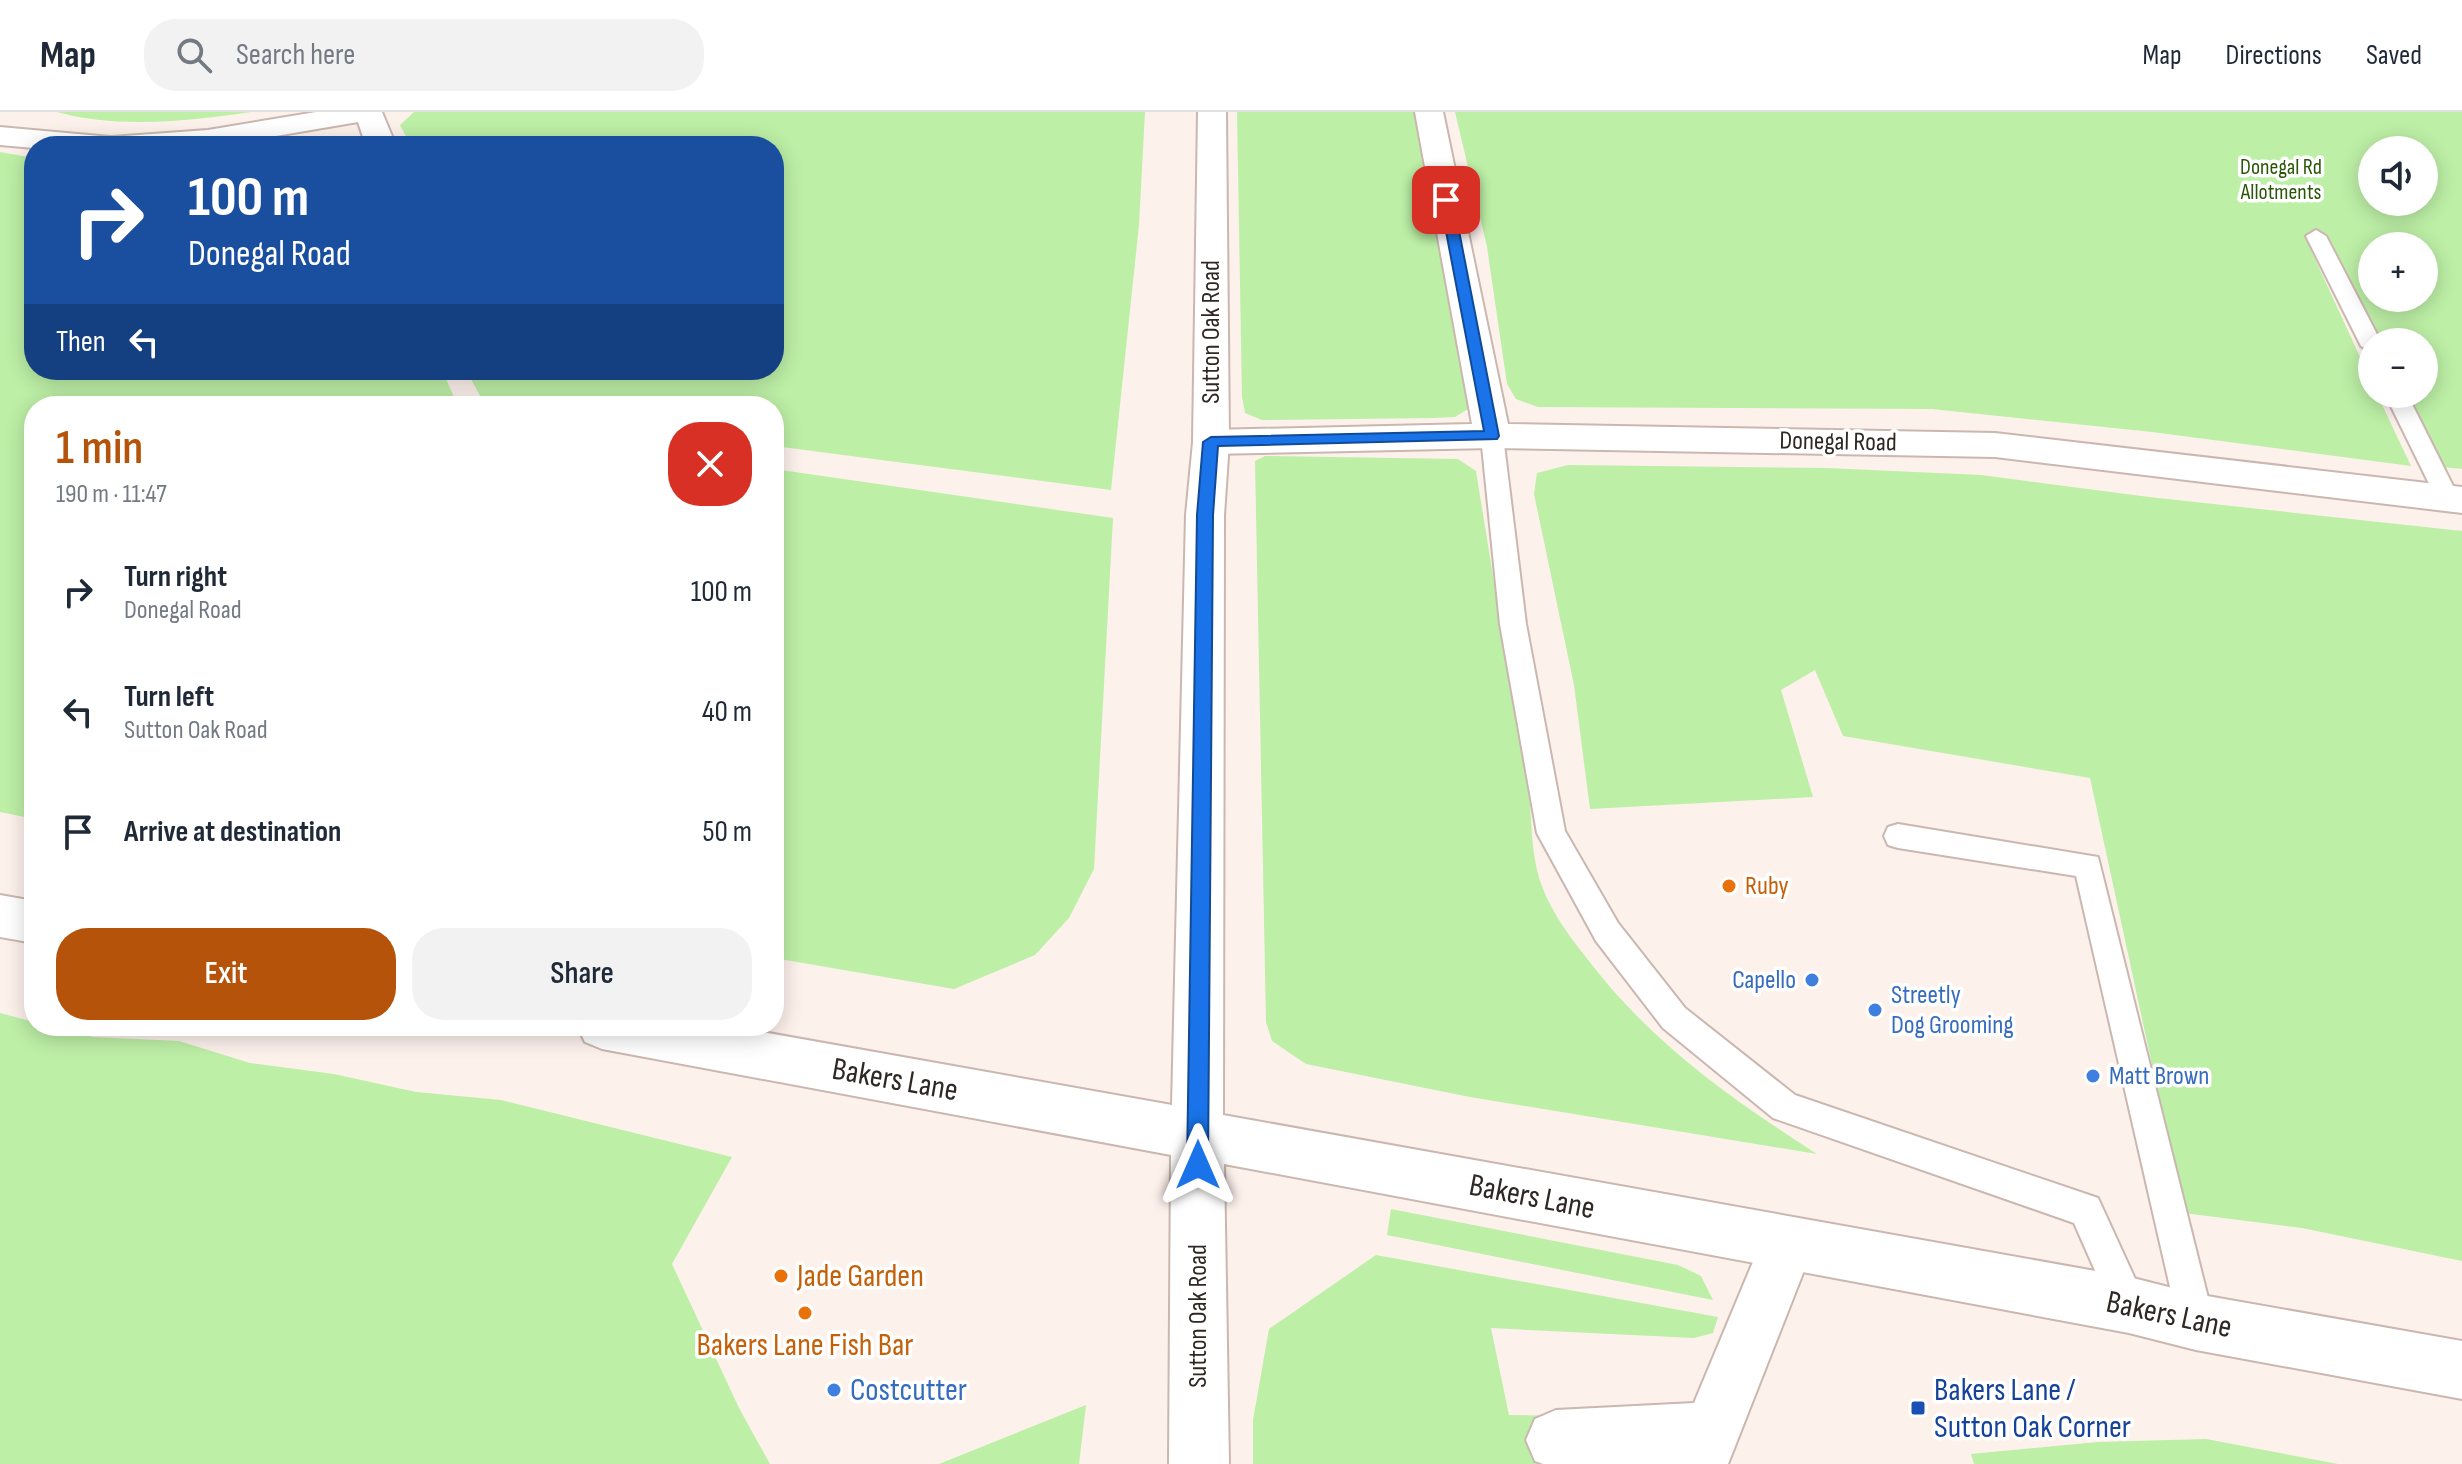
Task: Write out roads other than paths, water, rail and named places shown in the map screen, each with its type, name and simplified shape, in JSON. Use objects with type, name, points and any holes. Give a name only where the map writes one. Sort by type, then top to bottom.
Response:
[{"type":"street","points":[[226,136],[367,112],[377,136]]},
{"type":"street","name":"Sutton Oak Road","points":[[1199,1464],[1197,1135],[1205,515],[1211,442],[1212,112]]},
{"type":"street","points":[[1429,112],[1492,436]]},
{"type":"street","points":[[0,136],[24,138]]},
{"type":"street","name":"Donegal Road","points":[[1211,442],[1492,436],[1995,445],[2454,499]]},
{"type":"street","points":[[0,916],[24,920]]},
{"type":"street","name":"Bakers Lane","points":[[657,1036],[1787,1245],[2129,1305],[2196,1322],[2462,1370]]},
{"type":"street","points":[[1556,1440],[1704,1447],[1787,1245]]},
{"type":"lane","points":[[2316,236],[2363,328]]},
{"type":"lane","points":[[2404,408],[2454,499]]},
{"type":"lane","points":[[1492,436],[1513,624],[1551,833],[1607,932],[1674,1018],[1785,1107],[2086,1210],[2129,1305]]},
{"type":"lane","points":[[1898,836],[2088,866],[2196,1322]]},
{"type":"place","name":"Ruby","points":[[1729,886]]},
{"type":"place","name":"Capello","points":[[1812,980]]},
{"type":"place","name":"Streetly Dog Grooming","points":[[1875,1010]]},
{"type":"place","name":"Matt Brown","points":[[2093,1076]]},
{"type":"place","name":"Jade Garden","points":[[781,1276]]},
{"type":"place","name":"Bakers Lane Fish Bar","points":[[805,1313]]},
{"type":"place","name":"Costcutter","points":[[834,1390]]},
{"type":"place","name":"Bakers Lane / Sutton Oak Corner","points":[[1918,1408]]},
{"type":"park label","name":"Donegal Rd Allotments","points":[[2281,180]]}]
